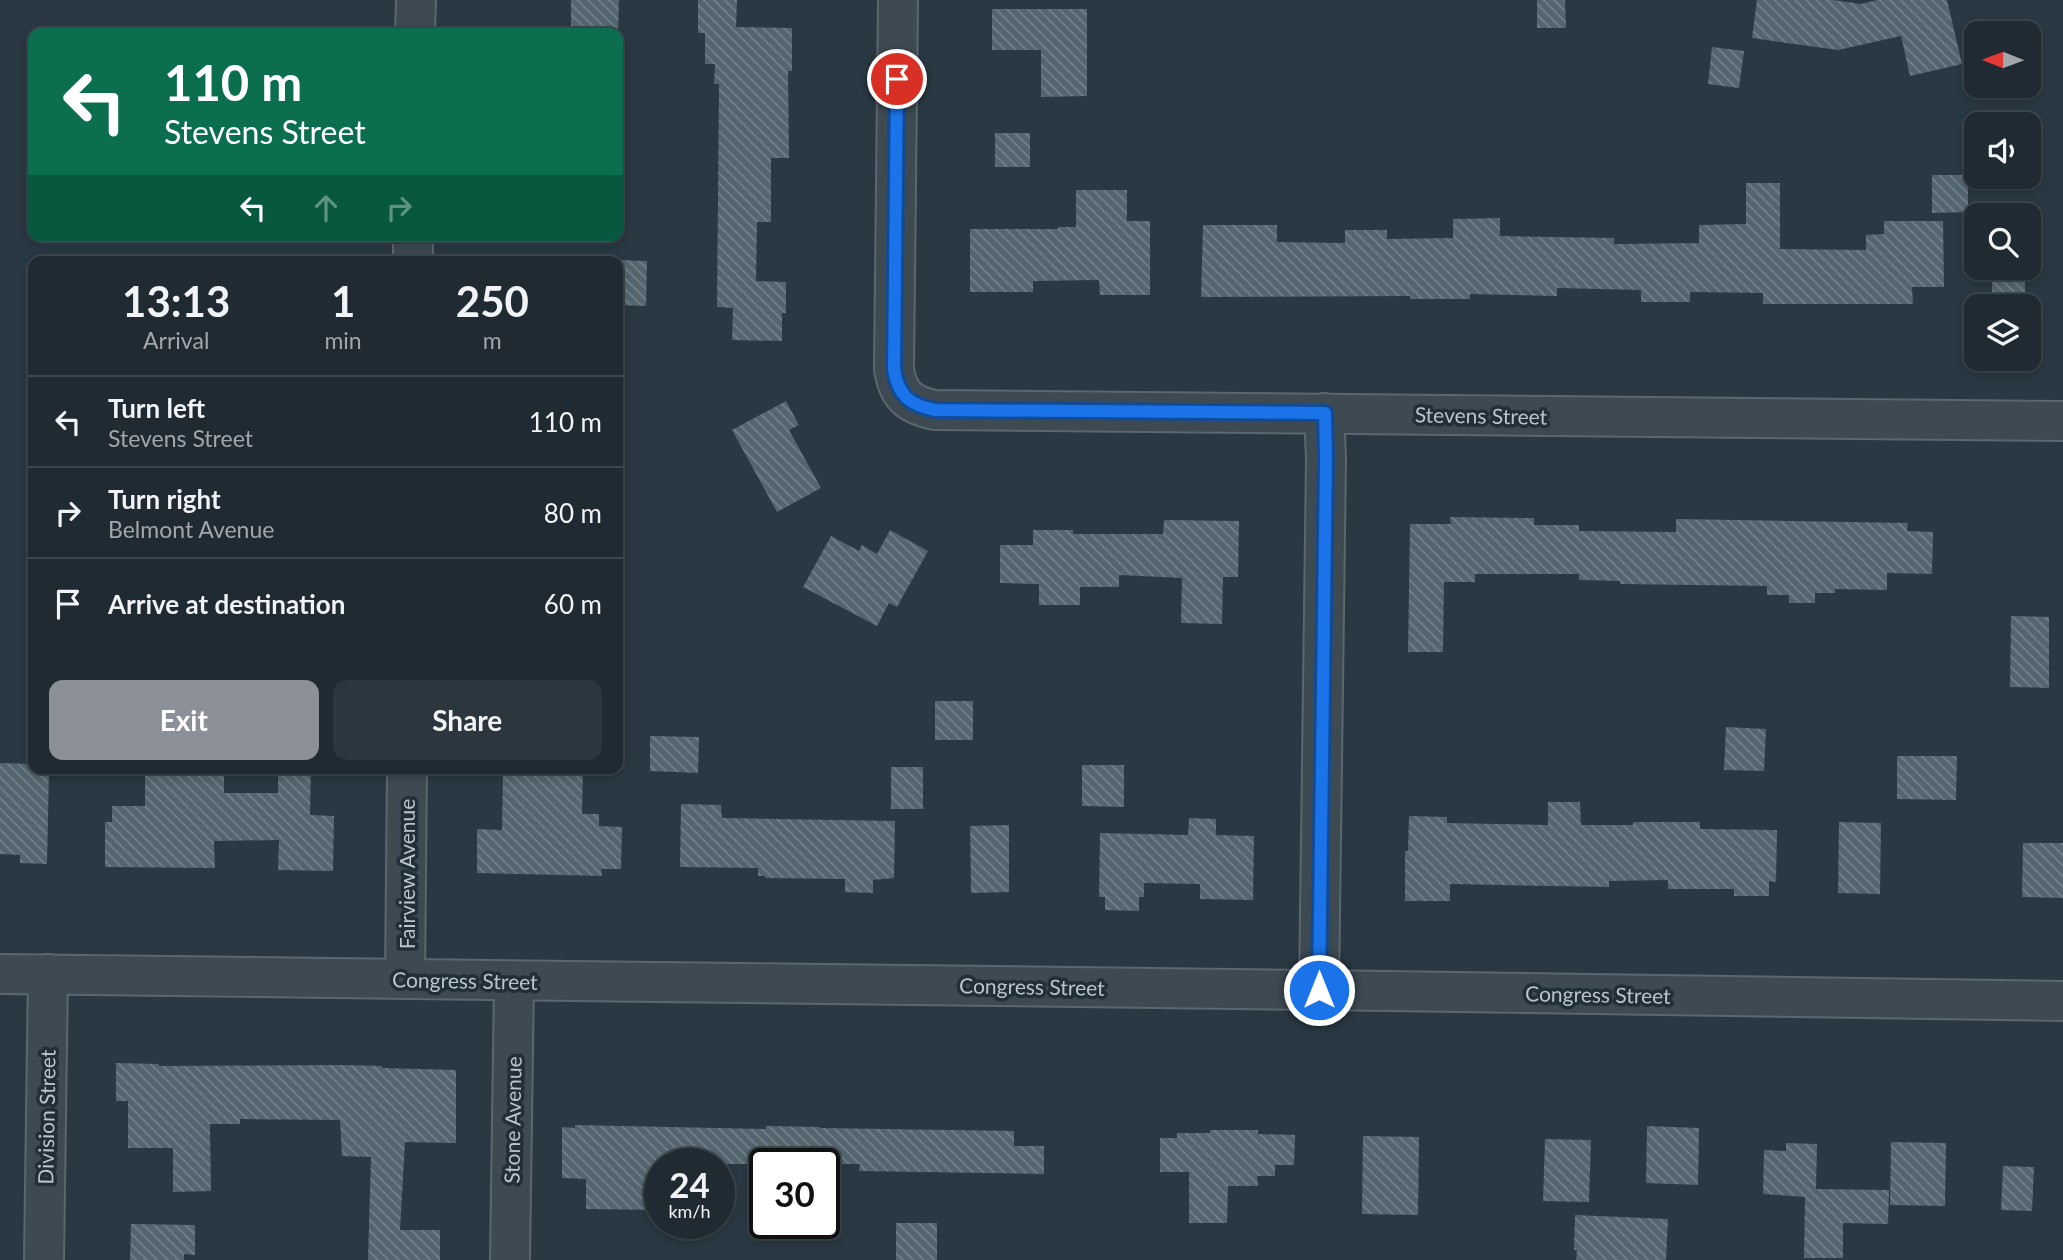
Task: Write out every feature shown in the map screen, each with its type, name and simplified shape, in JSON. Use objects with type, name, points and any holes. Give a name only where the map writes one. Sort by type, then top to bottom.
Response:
[{"type":"street","points":[[415,28],[416,0]]},
{"type":"street","name":"Stevens Street","points":[[898,0],[894,369],[895,380],[903,396],[919,407],[935,410],[2063,421]]},
{"type":"street","points":[[1319,990],[1325,413]]},
{"type":"street","name":"Fairview Avenue","points":[[405,979],[407,774]]},
{"type":"street","name":"Congress Street","points":[[0,974],[2063,1001]]},
{"type":"street","name":"Division Street","points":[[44,1260],[48,974]]},
{"type":"street","name":"Stone Avenue","points":[[510,1260],[514,981]]},
{"type":"building","points":[[571,0],[619,0],[618,28],[571,28]]},
{"type":"building","points":[[698,0],[737,0],[736,27],[792,28],[792,71],[788,71],[789,158],[771,158],[771,222],[757,222],[756,281],[786,282],[782,341],[732,340],[733,308],[717,307],[719,84],[714,84],[715,64],[705,64],[705,33],[698,33]]},
{"type":"building","points":[[1537,0],[1565,0],[1566,28],[1537,28]]},
{"type":"building","points":[[1757,0],[1833,0],[1861,4],[1877,0],[1947,0],[1962,64],[1910,76],[1901,36],[1838,50],[1752,38]]},
{"type":"building","points":[[992,9],[1087,9],[1087,96],[1041,97],[1041,50],[992,50]]},
{"type":"building","points":[[1712,47],[1744,51],[1739,88],[1708,84]]},
{"type":"building","points":[[995,133],[1030,133],[1030,167],[995,167]]},
{"type":"building","points":[[1932,175],[1964,175],[1968,203],[1964,203],[1964,212],[1932,213]]},
{"type":"building","points":[[1746,183],[1780,183],[1780,249],[1866,250],[1866,235],[1884,234],[1884,221],[1943,221],[1944,287],[1912,287],[1913,304],[1763,304],[1763,293],[1690,292],[1690,302],[1641,302],[1641,290],[1557,288],[1557,296],[1470,294],[1470,299],[1411,299],[1410,296],[1201,297],[1203,225],[1277,225],[1277,242],[1345,243],[1345,230],[1387,230],[1387,239],[1453,238],[1453,219],[1500,218],[1500,236],[1614,238],[1614,244],[1699,243],[1699,225],[1746,224]]},
{"type":"building","points":[[1076,190],[1127,190],[1127,221],[1150,221],[1150,295],[1100,295],[1099,280],[1033,281],[1033,292],[970,292],[970,229],[1076,227]]},
{"type":"building","points":[[623,260],[647,261],[646,306],[623,305]]},
{"type":"building","points":[[1992,280],[2025,280],[2025,294],[1992,294]]},
{"type":"building","points":[[786,401],[799,425],[789,430],[821,488],[777,512],[732,430]]},
{"type":"building","points":[[1450,517],[1534,518],[1534,525],[1579,525],[1579,531],[1676,532],[1676,519],[1908,523],[1907,531],[1933,532],[1932,574],[1887,573],[1887,590],[1835,589],[1835,593],[1815,593],[1815,603],[1789,603],[1789,595],[1767,595],[1767,586],[1620,584],[1620,581],[1579,580],[1579,574],[1475,574],[1475,582],[1444,582],[1443,652],[1408,652],[1410,524],[1451,524]]},
{"type":"building","points":[[1164,520],[1239,521],[1238,577],[1223,577],[1222,624],[1181,623],[1182,578],[1119,575],[1119,587],[1080,587],[1080,605],[1039,605],[1039,584],[1000,583],[1000,545],[1033,545],[1033,530],[1073,530],[1073,534],[1163,534]]},
{"type":"building","points":[[890,530],[928,551],[897,607],[889,603],[877,626],[803,587],[831,536],[859,551],[862,545],[877,554]]},
{"type":"building","points":[[2011,616],[2049,617],[2049,688],[2010,687]]},
{"type":"building","points":[[935,701],[973,701],[973,740],[935,740]]},
{"type":"building","points":[[1726,727],[1766,729],[1764,771],[1724,770]]},
{"type":"building","points":[[650,736],[699,737],[698,773],[650,771]]},
{"type":"building","points":[[1897,756],[1957,756],[1956,800],[1897,799]]},
{"type":"building","points":[[0,763],[28,764],[28,774],[49,774],[47,864],[20,863],[20,855],[0,854]]},
{"type":"building","points":[[1082,765],[1124,765],[1124,807],[1082,806]]},
{"type":"building","points":[[891,767],[923,767],[923,809],[891,809]]},
{"type":"building","points":[[224,774],[224,793],[278,793],[278,774],[311,774],[310,815],[334,816],[333,871],[278,870],[279,840],[214,841],[215,868],[105,867],[105,822],[112,822],[112,806],[145,806],[145,776]]},
{"type":"building","points":[[503,774],[583,774],[582,814],[599,814],[599,826],[622,827],[621,869],[601,869],[602,876],[477,873],[477,829],[502,830]]},
{"type":"building","points":[[1548,802],[1580,802],[1581,825],[1700,822],[1700,829],[1777,830],[1776,882],[1769,881],[1769,896],[1734,896],[1734,889],[1668,889],[1668,880],[1609,881],[1609,887],[1450,884],[1450,901],[1405,901],[1405,851],[1408,851],[1409,816],[1447,817],[1447,823],[1548,825]]},
{"type":"building","points":[[681,804],[721,805],[722,818],[895,821],[894,878],[873,880],[873,893],[845,892],[845,879],[765,878],[758,876],[758,868],[680,867]]},
{"type":"building","points":[[1189,818],[1216,819],[1216,835],[1254,836],[1253,900],[1200,899],[1200,884],[1144,883],[1144,897],[1139,897],[1139,911],[1105,910],[1105,897],[1099,897],[1100,833],[1188,835]]},
{"type":"building","points":[[1839,822],[1881,823],[1880,894],[1838,893]]},
{"type":"building","points":[[1009,825],[1009,892],[971,893],[970,826]]},
{"type":"building","points":[[2023,843],[2063,843],[2063,898],[2022,897]]},
{"type":"building","points":[[116,1063],[159,1066],[342,1065],[456,1070],[456,1143],[405,1142],[400,1230],[440,1230],[440,1260],[368,1260],[371,1157],[342,1156],[340,1120],[240,1119],[240,1124],[210,1124],[211,1191],[173,1192],[173,1148],[128,1148],[128,1101],[116,1101]]},
{"type":"building","points":[[575,1125],[766,1129],[766,1126],[1014,1131],[1014,1146],[1044,1146],[1044,1174],[859,1171],[860,1164],[840,1164],[840,1148],[749,1148],[749,1164],[735,1164],[735,1148],[644,1148],[644,1210],[586,1209],[586,1179],[562,1178],[562,1127],[575,1128]]},
{"type":"building","points":[[1647,1126],[1699,1128],[1698,1185],[1646,1183]]},
{"type":"building","points":[[1210,1130],[1258,1130],[1258,1134],[1295,1135],[1294,1165],[1275,1165],[1275,1176],[1257,1176],[1258,1186],[1228,1186],[1227,1223],[1189,1223],[1189,1172],[1160,1172],[1160,1138],[1177,1138],[1177,1133],[1210,1133]]},
{"type":"building","points":[[1363,1136],[1419,1137],[1418,1215],[1362,1214]]},
{"type":"building","points":[[1545,1139],[1591,1140],[1589,1202],[1543,1201]]},
{"type":"building","points":[[1891,1142],[1946,1143],[1945,1206],[1890,1205]]},
{"type":"building","points":[[1786,1143],[1817,1144],[1816,1189],[1889,1190],[1888,1224],[1843,1223],[1843,1258],[1804,1258],[1805,1197],[1763,1194],[1764,1150],[1786,1151]]},
{"type":"building","points":[[2003,1166],[2034,1167],[2032,1211],[2001,1210]]},
{"type":"building","points":[[1575,1215],[1668,1219],[1666,1260],[1576,1260]]},
{"type":"building","points":[[896,1223],[937,1223],[937,1260],[896,1260]]},
{"type":"building","points":[[131,1224],[195,1225],[195,1255],[184,1254],[184,1260],[130,1260]]},
{"type":"route","points":[[897,79],[894,369],[895,380],[903,396],[919,407],[935,410],[1325,413],[1319,990]]}]
